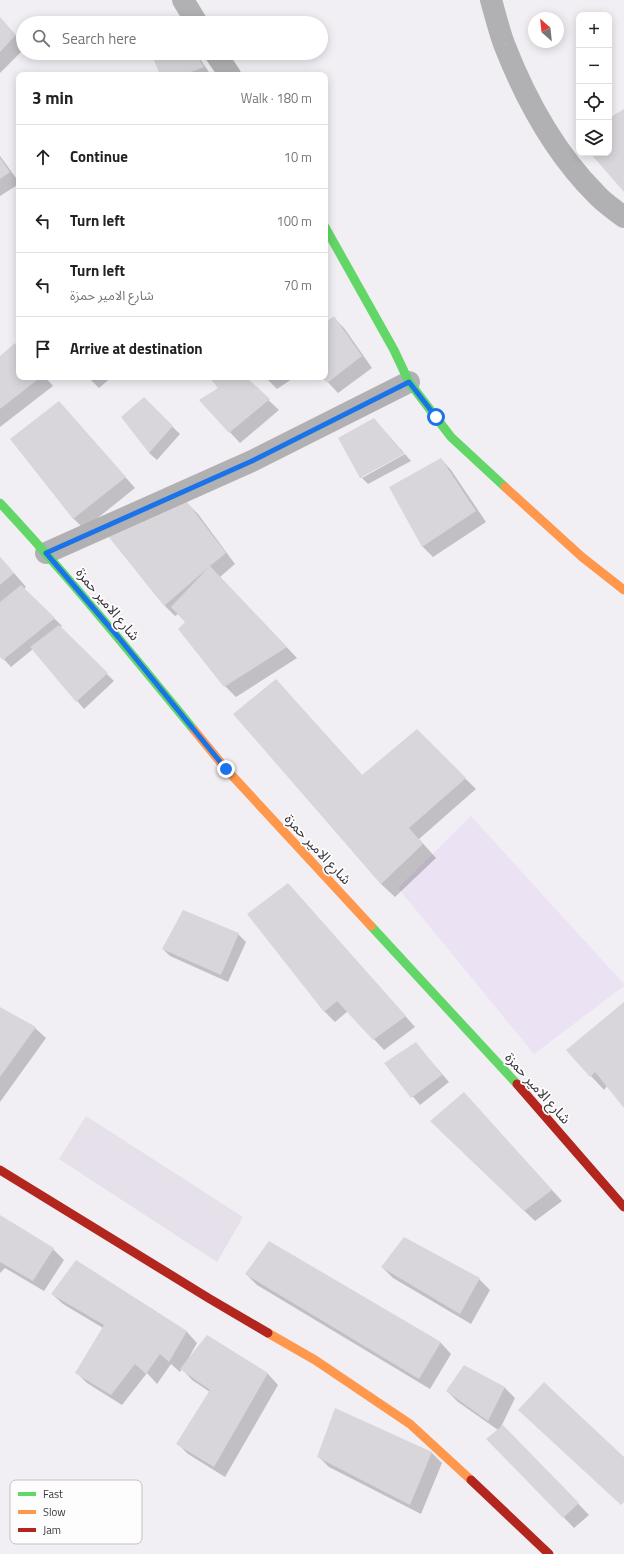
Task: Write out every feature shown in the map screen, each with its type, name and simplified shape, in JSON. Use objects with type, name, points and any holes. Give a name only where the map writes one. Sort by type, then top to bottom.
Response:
[{"type":"street","points":[[183,0],[193,16]]},
{"type":"street","points":[[491,0],[504,43],[522,85],[564,158],[596,195],[624,217]]},
{"type":"street","points":[[220,60],[228,72]]},
{"type":"street","points":[[328,232],[394,350],[409,382],[451,437],[582,557],[624,590]]},
{"type":"street","points":[[46,553],[252,461],[409,382]]},
{"type":"street","name":"شارع الامير حمزة","points":[[0,503],[46,553],[119,638],[226,769],[514,1082],[624,1207]]},
{"type":"street","points":[[0,1170],[210,1299],[314,1360],[410,1424],[499,1505],[549,1554]]},
{"type":"shaded area","points":[[471,816],[624,984],[624,986],[534,1054],[398,888]]},
{"type":"shaded area","points":[[86,1116],[243,1217],[217,1262],[59,1159]]},
{"type":"building","points":[[0,17],[16,35],[0,52]]},
{"type":"building","points":[[154,60],[199,60],[204,67],[192,72],[159,72]]},
{"type":"building","points":[[624,109],[624,192],[593,156],[612,156],[612,116]]},
{"type":"building","points":[[0,158],[10,172],[0,179]]},
{"type":"building","points":[[334,316],[362,356],[327,383],[324,380],[328,380],[328,321]]},
{"type":"building","points":[[15,343],[16,380],[37,380],[0,409],[0,356]]},
{"type":"building","points":[[211,380],[249,380],[270,399],[229,433],[199,400],[218,388]]},
{"type":"building","points":[[144,397],[173,426],[149,453],[121,417]]},
{"type":"building","points":[[59,401],[126,477],[73,519],[10,439]]},
{"type":"building","points":[[374,418],[404,454],[360,478],[338,438]]},
{"type":"building","points":[[441,458],[476,511],[422,547],[389,487]]},
{"type":"building","points":[[187,502],[226,553],[210,566],[287,647],[224,687],[178,629],[185,622],[171,607],[209,567],[164,606],[108,536]]},
{"type":"building","points":[[0,557],[14,573],[0,585]]},
{"type":"building","points":[[21,585],[55,618],[3,660],[0,657],[0,602]]},
{"type":"building","points":[[59,625],[108,673],[76,702],[30,647]]},
{"type":"building","points":[[276,679],[362,775],[417,729],[466,778],[409,828],[423,844],[381,884],[233,714]]},
{"type":"building","points":[[288,883],[406,1016],[373,1040],[337,1001],[324,1012],[247,914]]},
{"type":"building","points":[[183,910],[239,933],[221,975],[162,949]]},
{"type":"building","points":[[624,1002],[624,1108],[595,1072],[590,1077],[566,1050]]},
{"type":"building","points":[[0,1007],[36,1027],[0,1077]]},
{"type":"building","points":[[416,1042],[442,1075],[411,1098],[384,1063]]},
{"type":"building","points":[[464,1092],[552,1190],[524,1211],[430,1121]]},
{"type":"building","points":[[0,1215],[54,1248],[33,1281],[0,1262]]},
{"type":"building","points":[[404,1237],[480,1278],[460,1314],[381,1267]]},
{"type":"building","points":[[269,1241],[441,1342],[419,1379],[245,1274]]},
{"type":"building","points":[[76,1260],[187,1331],[169,1362],[160,1354],[146,1374],[135,1364],[111,1395],[75,1373],[104,1325],[51,1294]]},
{"type":"building","points":[[207,1335],[268,1373],[214,1467],[176,1444],[210,1390],[180,1369]]},
{"type":"building","points":[[464,1365],[505,1387],[488,1421],[446,1391]]},
{"type":"building","points":[[544,1382],[624,1457],[624,1502],[621,1505],[518,1410]]},
{"type":"building","points":[[335,1408],[432,1452],[410,1505],[317,1457]]},
{"type":"building","points":[[503,1425],[579,1503],[563,1518],[486,1439]]},
{"type":"traffic: fast","points":[[328,232],[394,350],[409,382],[451,437],[505,487]]},
{"type":"traffic: fast","points":[[0,503],[75,587],[194,730]]},
{"type":"traffic: fast","points":[[371,926],[517,1084]]},
{"type":"traffic: slow","points":[[505,487],[582,557],[624,590]]},
{"type":"traffic: slow","points":[[194,730],[226,769],[371,926]]},
{"type":"traffic: slow","points":[[268,1333],[315,1360],[410,1424],[471,1480]]},
{"type":"traffic: jam","points":[[517,1084],[624,1207]]},
{"type":"traffic: jam","points":[[0,1170],[268,1333]]},
{"type":"traffic: jam","points":[[471,1480],[549,1554]]},
{"type":"route","points":[[226,769],[119,638],[46,553],[252,461],[409,382],[436,417]]}]
